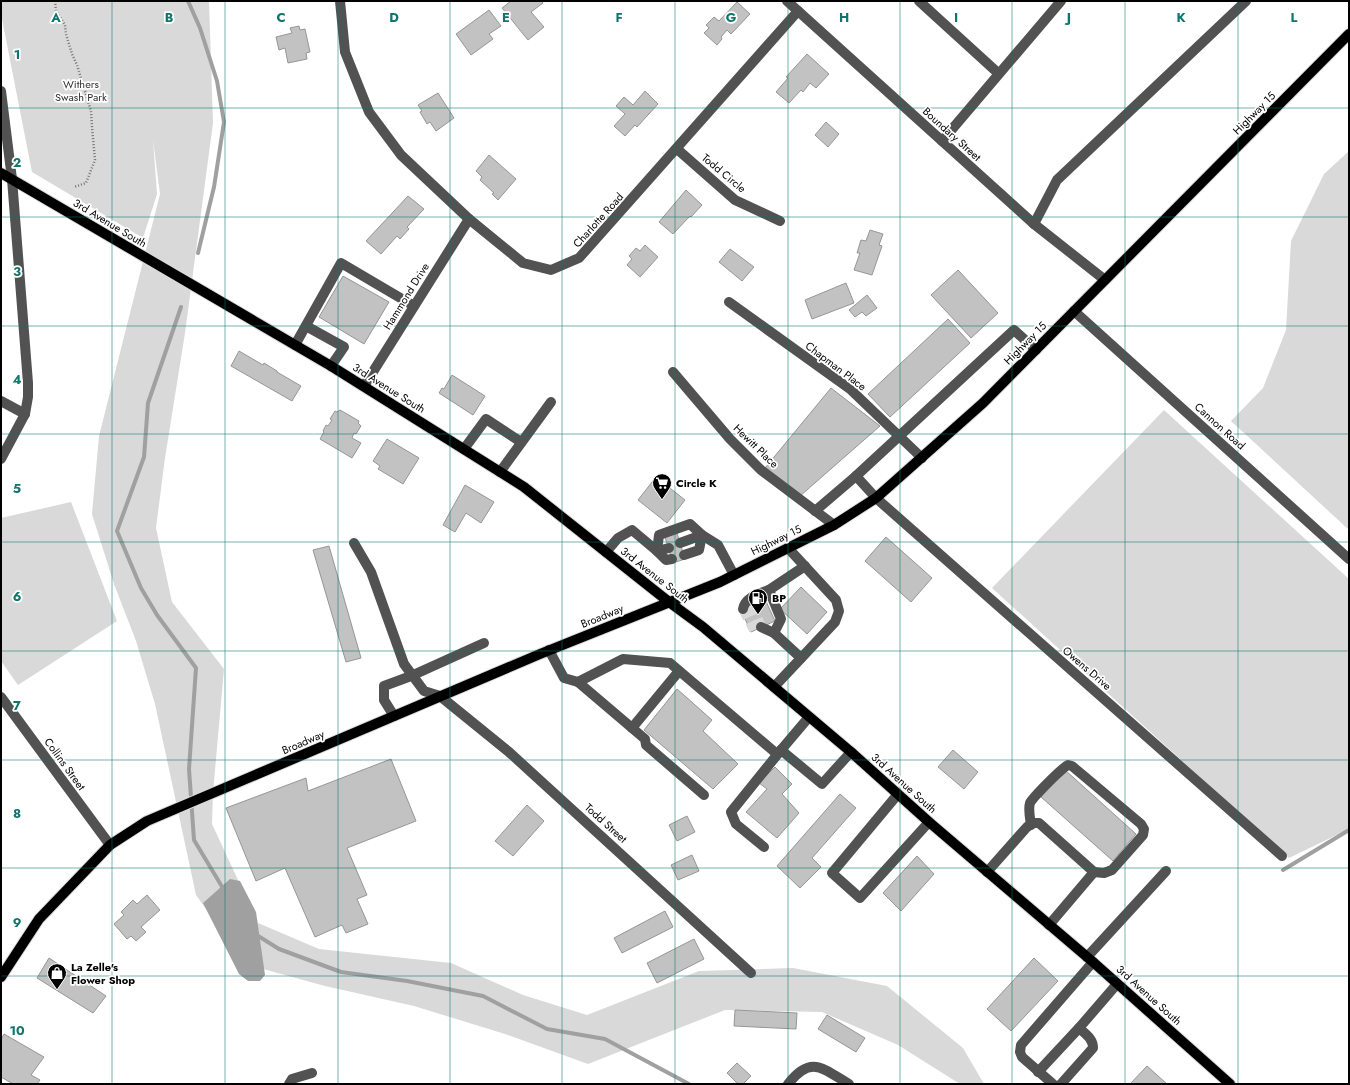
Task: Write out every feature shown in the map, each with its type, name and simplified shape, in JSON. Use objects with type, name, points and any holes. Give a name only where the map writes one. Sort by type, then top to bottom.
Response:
[{"type":"main road","name":"Highway 15","points":[[669,602],[734,575],[834,525],[876,498],[983,403],[1349,34]]},
{"type":"main road","name":"3rd Avenue South","points":[[1,172],[331,366],[524,487],[669,602],[703,627],[851,752],[929,822],[1049,924],[1230,1084]]},
{"type":"main road","name":"Broadway","points":[[1,977],[39,919],[110,845],[147,821],[549,650],[669,602]]},
{"type":"street","name":"Charlotte Road","points":[[340,1],[345,52],[368,112],[401,155],[469,219],[523,263],[551,270],[579,258],[798,11]]},
{"type":"street","name":"Boundary Street","points":[[787,1],[1034,224],[1104,280]]},
{"type":"street","points":[[920,1],[998,73]]},
{"type":"street","points":[[942,141],[998,73],[1061,1]]},
{"type":"street","points":[[1034,224],[1057,180],[1246,1]]},
{"type":"street","points":[[1,91],[12,179],[28,383],[26,414],[1,459]]},
{"type":"street","name":"Todd Circle","points":[[677,149],[736,200],[780,221]]},
{"type":"street","name":"Hammond Drive","points":[[364,386],[469,219]]},
{"type":"street","points":[[295,345],[341,263],[414,306]]},
{"type":"street","name":"Chapman Place","points":[[728,302],[850,389],[922,458]]},
{"type":"street","name":"Cannon Road","points":[[1074,311],[1349,559]]},
{"type":"street","points":[[306,326],[344,347],[331,366]]},
{"type":"street","points":[[815,511],[856,476],[1014,330],[1036,350]]},
{"type":"street","name":"Hewitt Place","points":[[673,372],[730,439],[761,470],[834,525]]},
{"type":"street","points":[[1,401],[26,414]]},
{"type":"street","points":[[500,472],[551,402]]},
{"type":"street","points":[[464,449],[486,419],[522,442]]},
{"type":"street","name":"Owens Drive","points":[[856,476],[876,498],[1282,856]]},
{"type":"street","points":[[657,551],[659,535],[690,524],[718,545],[734,575]]},
{"type":"street","points":[[606,552],[618,538],[632,530],[666,560],[672,559]]},
{"type":"street","points":[[680,543],[702,534]]},
{"type":"street","points":[[684,555],[699,550],[702,534]]},
{"type":"street","name":"Todd Street","points":[[354,543],[371,572],[404,664],[411,676],[424,691],[440,696],[509,752],[751,973]]},
{"type":"street","points":[[657,551],[669,548]]},
{"type":"street","points":[[774,687],[835,622],[839,611],[836,600],[788,548]]},
{"type":"street","points":[[748,604],[805,566]]},
{"type":"street","points":[[768,590],[781,619],[774,633]]},
{"type":"street","points":[[757,629],[774,633],[801,658]]},
{"type":"street","points":[[394,716],[384,700],[384,686],[411,676],[484,643]]},
{"type":"street","points":[[549,650],[564,678],[578,682],[632,728],[644,739],[646,745],[704,796]]},
{"type":"street","points":[[578,682],[623,659],[670,663],[779,752],[822,784],[851,752]]},
{"type":"street","points":[[632,728],[679,671]]},
{"type":"street","name":"Collins Street","points":[[1,697],[110,845]]},
{"type":"street","points":[[764,847],[736,824],[731,812],[809,717]]},
{"type":"street","points":[[987,872],[1031,825],[1039,823],[1094,872],[1104,873],[1112,870],[1143,835],[1144,829],[1141,824],[1072,766],[1068,765],[1061,769],[1030,802],[1029,810],[1031,825]]},
{"type":"street","points":[[898,794],[832,873],[860,898],[929,822]]},
{"type":"street","points":[[1053,1084],[1022,1057],[1020,1052],[1021,1045],[1090,960],[1166,871]]},
{"type":"street","points":[[1049,924],[1094,872]]},
{"type":"street","points":[[1038,1072],[1117,984]]},
{"type":"street","points":[[1061,1084],[1093,1048],[1091,1039],[1079,1028]]},
{"type":"street","points":[[788,1084],[796,1073],[810,1066],[821,1068],[849,1084]]},
{"type":"street","points":[[289,1084],[292,1079],[312,1073]]},
{"type":"path","points":[[55,1],[56,11],[65,25],[72,54],[91,111],[95,160],[86,183],[74,188]]},
{"type":"green space","name":"Withers Swash Park","points":[[1,1],[209,1],[213,123],[185,333],[165,458],[156,528],[172,602],[224,669],[213,793],[212,824],[258,923],[319,949],[451,963],[523,995],[587,1015],[699,971],[793,968],[887,986],[963,1048],[984,1084],[960,1084],[898,1045],[822,1012],[725,1010],[588,1064],[505,1034],[414,1006],[325,986],[245,964],[196,895],[155,704],[136,641],[114,584],[92,514],[99,436],[160,194],[153,140],[157,194],[143,238],[32,172],[1,14]]},
{"type":"green space","points":[[1349,151],[1349,530],[1231,421],[1263,388],[1286,330],[1291,241],[1324,174]]},
{"type":"green space","points":[[1164,410],[1349,579],[1349,829],[1289,858],[992,588]]},
{"type":"green space","points":[[71,502],[117,621],[18,685],[1,661],[1,518]]},
{"type":"shaded area","points":[[230,879],[240,881],[256,912],[265,975],[260,981],[248,981],[239,974],[203,903]]},
{"type":"building","points":[[511,1],[541,1],[543,3],[531,12],[544,27],[528,40],[502,8]]},
{"type":"building","points":[[737,2],[750,14],[731,34],[727,30],[717,45],[704,33],[709,28],[706,25],[714,17],[719,21]]},
{"type":"building","points":[[489,10],[501,26],[489,34],[493,39],[471,55],[456,34]]},
{"type":"building","points":[[299,26],[300,30],[305,29],[310,52],[306,53],[307,59],[288,63],[285,48],[279,50],[276,37],[292,33],[290,28]]},
{"type":"building","points":[[807,54],[829,74],[816,88],[810,83],[803,92],[801,90],[789,103],[776,92],[788,78],[786,77]]},
{"type":"building","points":[[645,91],[658,104],[637,127],[635,125],[625,136],[614,126],[625,114],[616,106],[624,97],[633,105]]},
{"type":"building","points":[[438,93],[454,118],[436,131],[430,122],[427,124],[418,105]]},
{"type":"building","points":[[826,122],[839,134],[828,147],[815,135]]},
{"type":"building","points":[[489,155],[516,179],[498,200],[492,194],[494,193],[480,180],[482,177],[476,171]]},
{"type":"building","points":[[686,190],[702,205],[673,234],[659,222]]},
{"type":"building","points":[[408,196],[424,209],[407,227],[409,229],[400,239],[397,236],[381,254],[366,241]]},
{"type":"building","points":[[870,230],[883,234],[879,245],[882,246],[872,275],[854,270],[860,253],[857,253],[861,240],[866,241]]},
{"type":"building","points":[[645,245],[658,257],[640,277],[627,265],[632,259],[629,256],[636,248],[640,251]]},
{"type":"building","points":[[730,249],[754,267],[742,281],[719,262]]},
{"type":"building","points":[[958,270],[998,313],[971,338],[931,295]]},
{"type":"building","points":[[343,276],[389,302],[364,344],[319,317]]},
{"type":"building","points":[[846,283],[854,303],[812,319],[805,300]]},
{"type":"building","points":[[867,295],[877,308],[866,316],[862,312],[855,317],[849,310]]},
{"type":"building","points":[[948,319],[970,343],[890,417],[868,394]]},
{"type":"building","points":[[239,351],[263,365],[264,363],[301,386],[292,401],[231,366]]},
{"type":"building","points":[[452,375],[485,396],[473,415],[439,393],[442,388],[444,389]]},
{"type":"building","points":[[831,388],[880,426],[800,496],[765,468]]},
{"type":"building","points":[[340,410],[359,421],[358,423],[361,426],[356,434],[354,433],[352,438],[361,443],[352,458],[320,439],[326,425],[328,426],[332,420],[330,419],[335,411],[337,412]]},
{"type":"building","points":[[387,439],[419,458],[403,484],[378,469],[380,466],[373,461]]},
{"type":"building","name":"Circle K","points":[[656,477],[685,500],[667,523],[638,500]]},
{"type":"building","points":[[465,485],[494,502],[481,523],[466,513],[455,532],[443,525]]},
{"type":"building","points":[[676,530],[685,559],[673,563],[664,534]]},
{"type":"building","points":[[886,537],[932,578],[911,602],[865,561]]},
{"type":"building","points":[[329,546],[361,658],[346,662],[313,550]]},
{"type":"building","points":[[801,587],[827,612],[807,634],[780,609]]},
{"type":"building","name":"BP","points":[[765,599],[775,621],[751,632],[741,610]]},
{"type":"building","points":[[677,689],[712,720],[703,731],[738,764],[713,789],[644,730]]},
{"type":"building","points":[[953,750],[978,772],[964,789],[938,767]]},
{"type":"building","points":[[391,759],[416,821],[347,848],[367,895],[357,899],[368,924],[346,933],[342,925],[315,937],[285,868],[256,881],[226,808],[306,778],[308,791]]},
{"type":"building","points":[[775,767],[792,784],[782,794],[799,813],[777,838],[746,812],[767,789],[759,783]]},
{"type":"building","points":[[1065,770],[1136,834],[1113,861],[1041,797]]},
{"type":"building","points":[[840,794],[856,808],[812,858],[821,867],[800,888],[777,866]]},
{"type":"building","points":[[527,805],[544,821],[513,856],[495,841]]},
{"type":"building","points":[[687,816],[695,832],[677,841],[669,825]]},
{"type":"building","points":[[692,855],[699,871],[678,880],[671,865]]},
{"type":"building","points":[[917,856],[934,874],[901,911],[883,893]]},
{"type":"building","points":[[147,895],[160,910],[141,927],[146,932],[136,941],[131,936],[127,939],[114,924],[124,915],[121,912],[133,900],[137,904]]},
{"type":"building","points":[[665,911],[673,927],[622,953],[614,938]]},
{"type":"building","points":[[694,939],[704,959],[657,983],[647,963]]},
{"type":"building","points":[[49,958],[106,996],[93,1013],[37,978]]},
{"type":"building","points":[[1034,958],[1058,981],[1011,1031],[987,1009]]},
{"type":"building","points":[[735,1010],[797,1013],[796,1029],[734,1026]]},
{"type":"building","points":[[827,1015],[865,1038],[856,1052],[818,1029]]},
{"type":"building","points":[[4,1034],[44,1057],[31,1075],[40,1080],[37,1084],[13,1084],[1,1077],[1,1039]]},
{"type":"building","points":[[737,1063],[751,1076],[743,1084],[738,1084],[727,1073]]},
{"type":"building","points":[[1147,1066],[1167,1084],[1130,1084]]},
{"type":"waterway","points":[[188,1],[200,28],[217,81],[224,122],[214,187],[198,253]]},
{"type":"waterway","points":[[181,307],[148,403],[144,457],[117,531],[141,588],[157,615],[196,668],[189,769],[194,840],[224,890]]},
{"type":"waterway","points":[[1283,870],[1349,830]]},
{"type":"waterway","points":[[255,934],[279,949],[341,972],[407,981],[483,996],[547,1029],[605,1039],[689,1084]]},
{"type":"tunnel","points":[[752,605],[761,627]]},
{"type":"tunnel","points":[[743,609],[754,630]]},
{"type":"place","name":"Circle K","points":[[662,500]]},
{"type":"place","name":"BP","points":[[758,615]]},
{"type":"place","name":"La Zelle's Flower Shop","points":[[57,990]]}]
